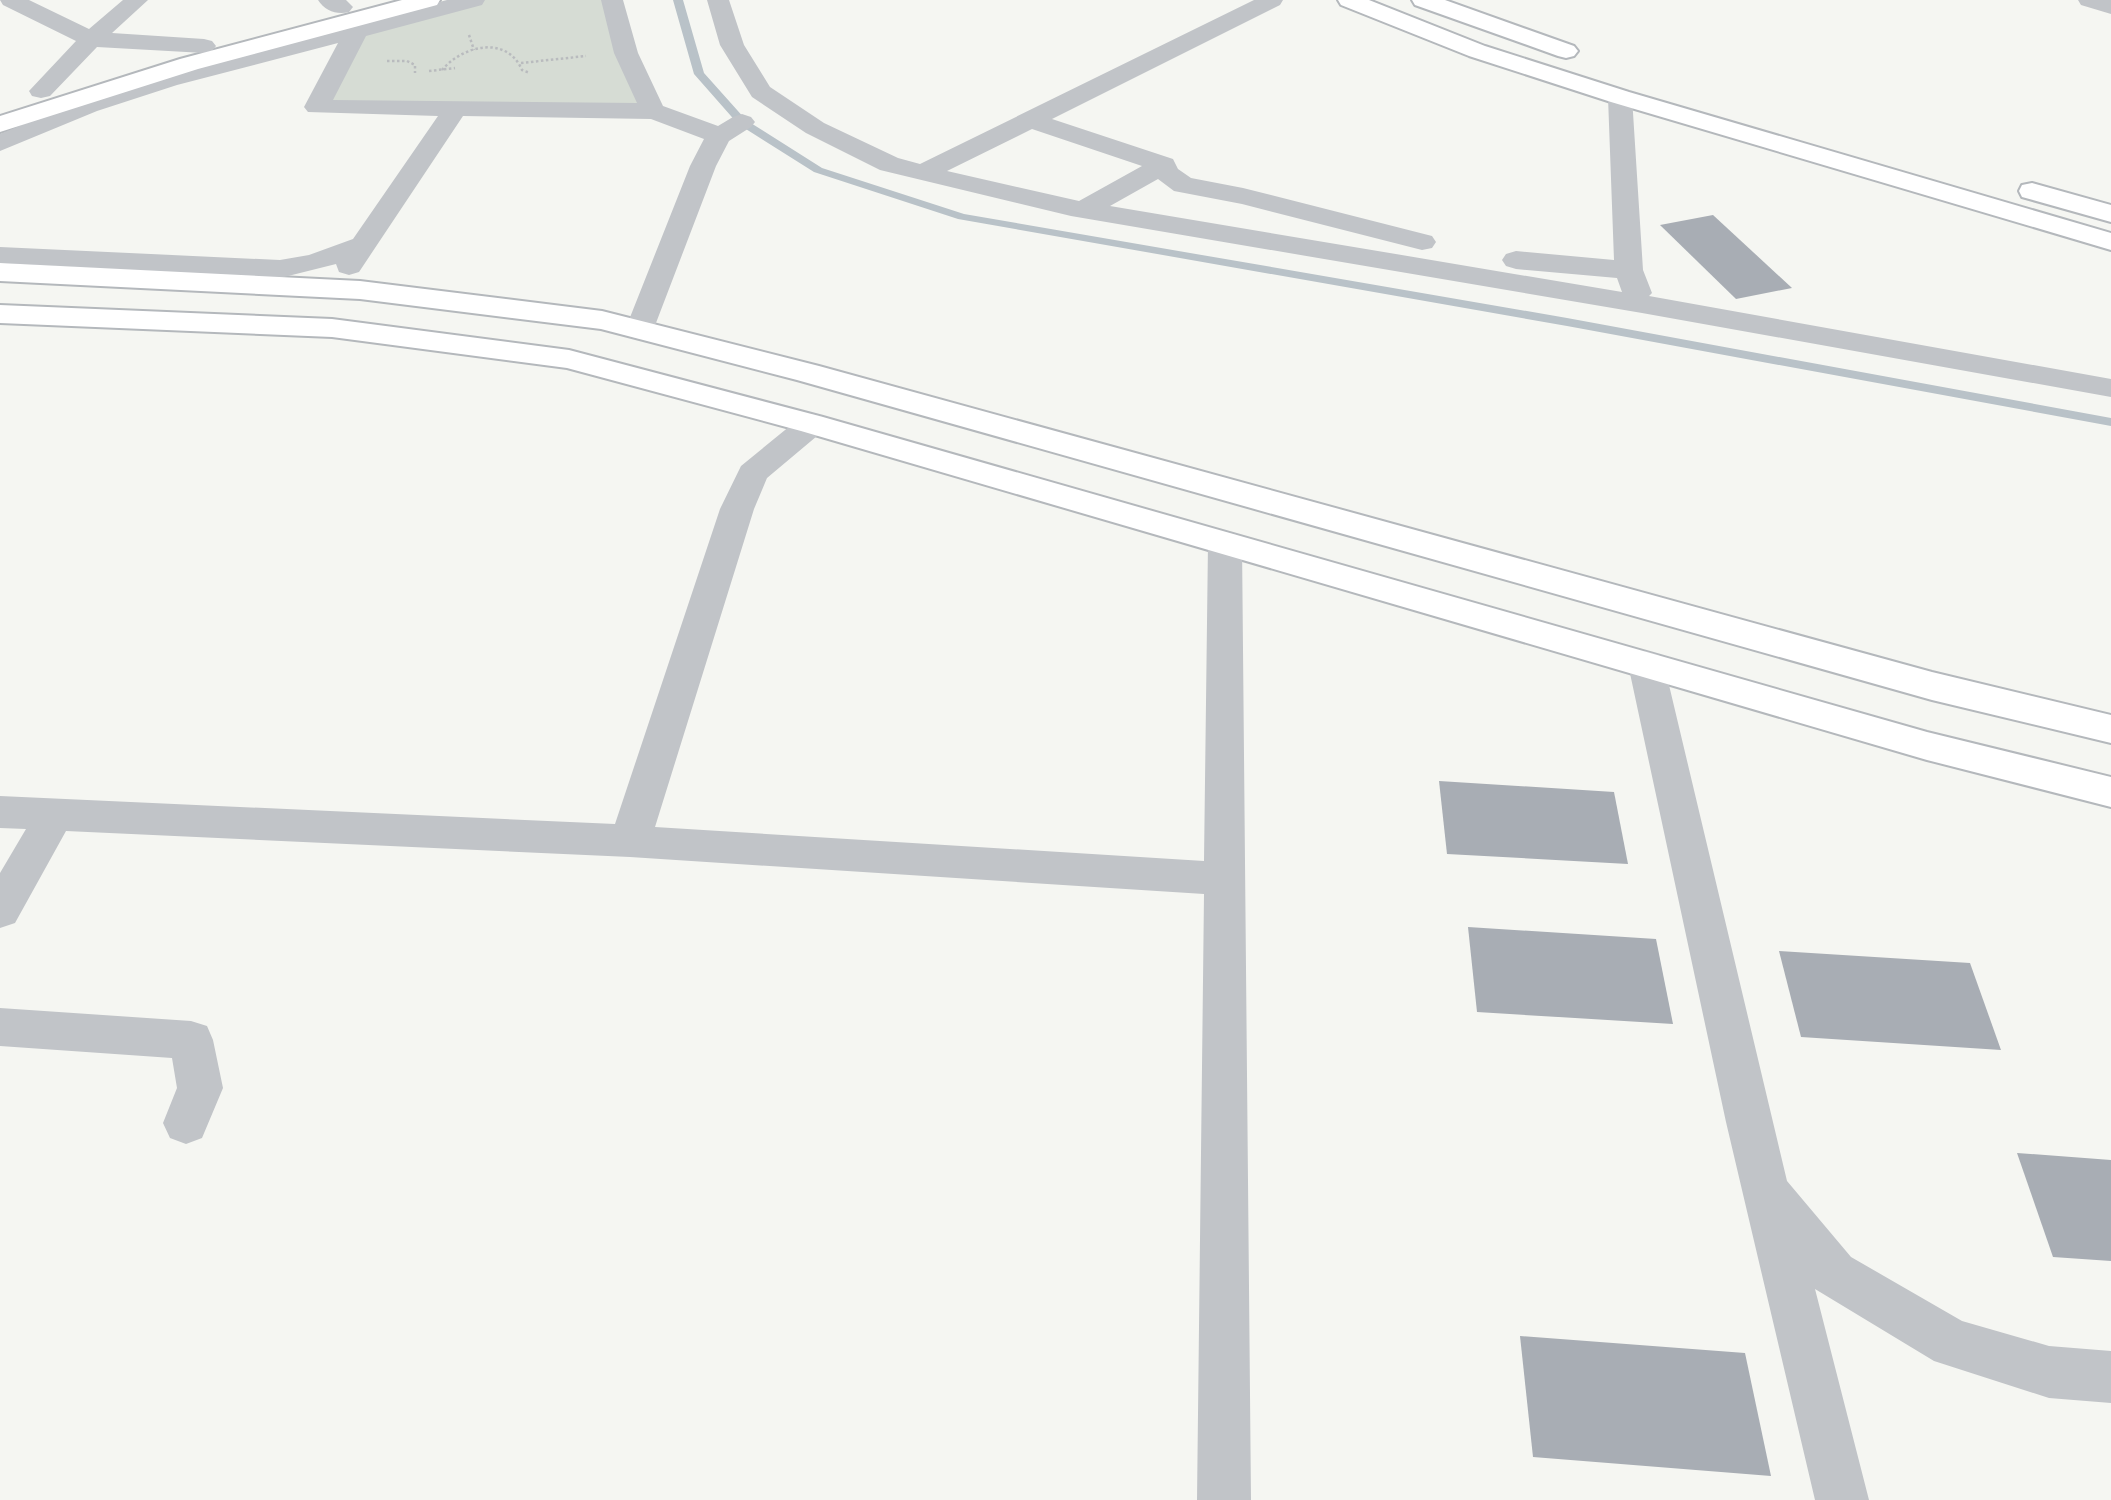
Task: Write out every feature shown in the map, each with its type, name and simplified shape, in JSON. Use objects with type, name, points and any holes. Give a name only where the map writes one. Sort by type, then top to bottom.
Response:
[{"type":"main road","points":[[0,103],[204,46],[335,4],[367,0]]},
{"type":"main road","points":[[0,124],[189,64],[429,0]]},
{"type":"main road","points":[[1349,0],[1477,51],[1620,97],[2111,242]]},
{"type":"main road","points":[[1423,0],[1526,39],[1592,60]]},
{"type":"main road","points":[[1763,114],[1843,138]]},
{"type":"main road","points":[[2004,183],[2111,214]]},
{"type":"main road","points":[[0,272],[335,288],[602,320],[822,376],[1932,686],[2111,729]]},
{"type":"main road","points":[[0,314],[332,328],[569,359],[812,424],[1927,746],[2111,792]]},
{"type":"street","points":[[11,0],[91,39],[204,46]]},
{"type":"street","points":[[41,91],[91,39],[137,0]]},
{"type":"street","points":[[0,143],[88,106],[169,80],[474,0]]},
{"type":"street","points":[[612,0],[626,52],[653,110]]},
{"type":"street","points":[[718,0],[732,45],[761,92],[815,128],[889,164],[1083,210],[1642,304],[2111,388]]},
{"type":"street","points":[[923,173],[1272,0]]},
{"type":"street","points":[[2089,0],[2111,6]]},
{"type":"street","points":[[356,32],[317,107],[653,110],[719,136]]},
{"type":"street","points":[[1620,97],[1629,270],[1642,304]]},
{"type":"street","points":[[335,288],[455,109]]},
{"type":"street","points":[[1030,120],[1164,165]]},
{"type":"street","points":[[640,330],[704,166],[719,136],[743,122]]},
{"type":"street","points":[[1083,210],[1164,165]]},
{"type":"street","points":[[1164,165],[1166,173],[1183,185],[1243,196],[1380,234],[1539,263],[1629,270]]},
{"type":"street","points":[[0,255],[280,269],[316,262],[362,245]]},
{"type":"street","points":[[630,841],[737,509],[754,473],[812,424]]},
{"type":"street","points":[[1224,1500],[1225,543]]},
{"type":"street","points":[[1646,664],[1767,1191],[1842,1500]]},
{"type":"street","points":[[0,812],[630,841],[1225,879]]},
{"type":"street","points":[[0,911],[55,814]]},
{"type":"street","points":[[0,1027],[191,1040],[200,1088],[186,1123]]},
{"type":"street","points":[[1767,1191],[1834,1274],[1952,1343],[2049,1372],[2111,1377]]},
{"type":"path","points":[[442,70],[447,61],[458,54],[486,48],[511,51],[521,63],[522,70],[540,74]]},
{"type":"path","points":[[521,63],[626,52]]},
{"type":"shaded area","points":[[482,0],[608,0],[644,107],[323,104],[358,33]]},
{"type":"building","points":[[1713,215],[1792,288],[1736,299],[1660,225]]},
{"type":"building","points":[[1439,781],[1614,792],[1628,864],[1447,854]]},
{"type":"building","points":[[1468,927],[1656,939],[1673,1024],[1477,1012]]},
{"type":"building","points":[[1779,951],[1970,963],[2001,1050],[1801,1037]]},
{"type":"building","points":[[2017,1153],[2111,1160],[2111,1261],[2053,1257]]},
{"type":"building","points":[[1520,1336],[1745,1353],[1771,1476],[1533,1457]]},
{"type":"waterway","points":[[678,0],[699,74],[742,122],[818,170],[962,217],[1567,322],[2111,422]]}]
